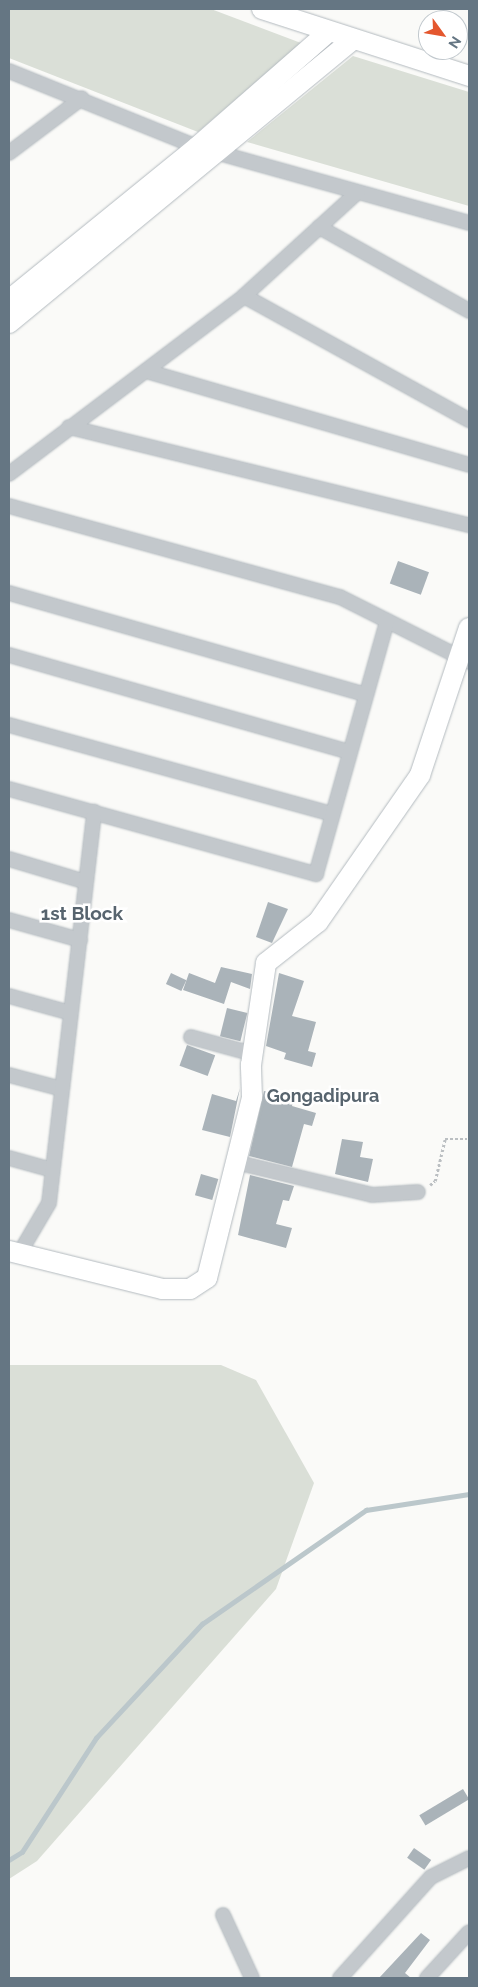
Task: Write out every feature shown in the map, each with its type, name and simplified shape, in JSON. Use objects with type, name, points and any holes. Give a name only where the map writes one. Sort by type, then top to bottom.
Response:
[{"type":"street","points":[[262,9],[351,41],[469,76]]},
{"type":"street","points":[[9,300],[197,147],[327,33]]},
{"type":"street","points":[[9,323],[351,41]]},
{"type":"street","points":[[9,71],[82,98],[197,147],[469,223]]},
{"type":"street","points":[[9,153],[82,98]]},
{"type":"street","points":[[9,474],[244,296],[358,192]]},
{"type":"street","points":[[319,227],[469,311]]},
{"type":"street","points":[[244,296],[469,420]]},
{"type":"street","points":[[146,371],[469,465]]},
{"type":"street","points":[[69,427],[469,525]]},
{"type":"street","points":[[9,506],[340,597],[465,659]]},
{"type":"street","points":[[9,593],[366,695]]},
{"type":"street","points":[[9,789],[316,874],[387,621]]},
{"type":"street","points":[[94,812],[49,1204],[14,1252],[162,1289],[190,1289],[207,1278],[252,1097],[253,1054],[266,963],[318,922],[420,775],[465,659],[469,628]]},
{"type":"street","points":[[9,655],[350,752]]},
{"type":"street","points":[[9,725],[332,814]]},
{"type":"street","points":[[9,859],[86,882]]},
{"type":"street","points":[[9,920],[80,940]]},
{"type":"street","points":[[9,996],[71,1013]]},
{"type":"street","points":[[191,1037],[253,1054]]},
{"type":"street","points":[[9,1074],[62,1089]]},
{"type":"street","points":[[9,1158],[52,1170]]},
{"type":"street","points":[[235,1162],[372,1195],[418,1192]]},
{"type":"street","points":[[340,1978],[431,1877],[469,1858]]},
{"type":"street","points":[[223,1915],[252,1978]]},
{"type":"street","points":[[427,1978],[469,1932]]},
{"type":"path","points":[[418,1192],[435,1181],[445,1139],[469,1139]]},
{"type":"shaded area","points":[[9,9],[211,9],[301,43],[198,132],[9,58]]},
{"type":"shaded area","points":[[353,56],[469,92],[469,206],[247,142]]},
{"type":"shaded area","points":[[9,1365],[221,1365],[256,1380],[314,1483],[276,1589],[37,1861],[9,1879]]},
{"type":"building","points":[[398,561],[429,572],[421,595],[390,584]]},
{"type":"building","points":[[268,902],[288,909],[272,943],[256,937]]},
{"type":"building","points":[[221,967],[252,974],[250,989],[231,982],[224,1004],[183,990],[189,973],[215,983]]},
{"type":"building","points":[[171,973],[186,980],[181,991],[166,984]]},
{"type":"building","points":[[279,973],[304,981],[292,1016],[316,1022],[308,1051],[316,1053],[312,1067],[284,1059],[286,1053],[266,1046]]},
{"type":"building","points":[[227,1008],[247,1013],[240,1041],[220,1036]]},
{"type":"building","points":[[187,1045],[215,1055],[208,1076],[179,1066]]},
{"type":"building","points":[[240,1088],[230,1137],[202,1130],[212,1094],[236,1101]]},
{"type":"building","points":[[264,1091],[294,1098],[292,1106],[316,1113],[312,1126],[304,1124],[292,1167],[249,1156]]},
{"type":"building","points":[[342,1139],[363,1142],[360,1157],[373,1159],[368,1182],[335,1174]]},
{"type":"building","points":[[201,1174],[218,1179],[212,1200],[195,1195]]},
{"type":"building","points":[[250,1175],[294,1186],[289,1201],[283,1200],[276,1224],[292,1228],[286,1248],[238,1235]]},
{"type":"building","points":[[463,1789],[469,1799],[425,1826],[419,1815]]},
{"type":"building","points":[[414,1848],[431,1860],[424,1870],[407,1858]]},
{"type":"building","points":[[421,1933],[430,1940],[405,1973],[411,1978],[379,1978]]},
{"type":"waterway","points":[[9,1860],[22,1852],[96,1738],[202,1624],[366,1510],[469,1494]]},
{"type":"district","name":"1st Block","points":[[82,914]]},
{"type":"district","name":"Gongadipura","points":[[323,1096]]}]
